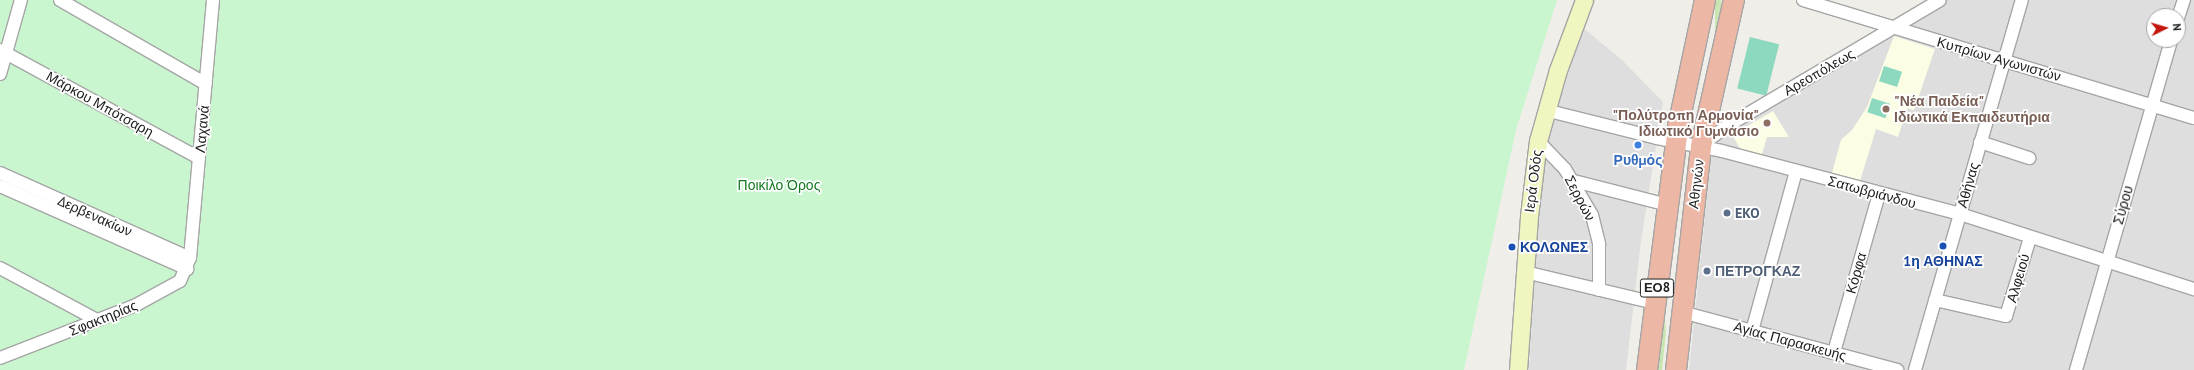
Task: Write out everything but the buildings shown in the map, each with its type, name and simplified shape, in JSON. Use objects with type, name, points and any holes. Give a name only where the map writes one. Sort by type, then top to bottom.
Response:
[{"type":"highway","name":"Αθηνών","points":[[1647,370],[1676,142],[1705,0]]},
{"type":"highway","name":"Αθηνών","points":[[1676,370],[1700,146],[1734,0]]},
{"type":"main road","name":"Ιερά Οδός","points":[[1518,370],[1525,272],[1538,141],[1545,110],[1584,0]]},
{"type":"street","points":[[0,74],[3,52],[21,0]]},
{"type":"street","points":[[60,0],[206,84]]},
{"type":"street","name":"Κυπρίων Αγωνιστών","points":[[1803,0],[2194,118]]},
{"type":"street","name":"Αρεοπόλεως","points":[[1700,146],[1727,126],[1940,0]]},
{"type":"street","name":"Αθήνας","points":[[1915,370],[2022,0]]},
{"type":"street","name":"Λαχανά","points":[[188,264],[206,84],[211,1]]},
{"type":"street","name":"Σύρου","points":[[2076,370],[2169,48]]},
{"type":"street","name":"Μάρκου Μπότσαρη","points":[[3,52],[199,158]]},
{"type":"street","name":"Σατωβριάνδου","points":[[1545,110],[1676,142],[1700,146],[1960,214],[2030,238],[2194,289]]},
{"type":"street","name":"Σερρών","points":[[1538,141],[1559,161],[1574,181],[1592,215],[1596,230],[1599,290]]},
{"type":"street","points":[[1980,142],[2029,158]]},
{"type":"street","points":[[1752,331],[1796,171]]},
{"type":"street","name":"Δερβενακίων","points":[[0,173],[188,264]]},
{"type":"street","points":[[1574,181],[1668,205]]},
{"type":"street","name":"Δερβενακίων","points":[[0,186],[188,264]]},
{"type":"street","name":"Κόρφα","points":[[1834,352],[1879,194]]},
{"type":"street","name":"Αλφειού","points":[[1934,300],[2006,316],[2030,238]]},
{"type":"street","name":"Σφακτηρίας","points":[[0,358],[136,305],[180,281],[188,264]]},
{"type":"street","points":[[0,268],[97,320]]},
{"type":"street","points":[[1525,272],[1655,302]]},
{"type":"street","name":"Αγίας Παρασκευής","points":[[1682,312],[1897,370]]},
{"type":"shaded area","points":[[1946,0],[2194,0],[2194,370],[1689,370],[1713,139]]},
{"type":"shaded area","points":[[1576,22],[1622,60],[1663,102],[1641,241],[1626,370],[1529,370],[1539,208],[1548,128]]},
{"type":"shaded area","name":"\"Νέα Παιδεία\" Ιδιωτικά Εκπαιδευτήρια","points":[[1894,36],[1935,49],[1914,110],[1907,108],[1898,137],[1876,129],[1860,181],[1832,173],[1841,140],[1852,130],[1867,107]]},
{"type":"shaded area","name":"\"Πολύτροπη Αρμονία\" Ιδιωτικό Γυμνάσιο","points":[[1773,111],[1789,137],[1767,137],[1762,154],[1743,153],[1732,135]]},
{"type":"green space","name":"Ποικίλο Όρος","points":[[0,0],[1557,0],[1516,130],[1464,370],[0,370]]},
{"type":"green space","points":[[1715,0],[1721,0],[1721,131],[1715,131]]},
{"type":"green space","points":[[1750,37],[1779,44],[1766,96],[1737,88]]},
{"type":"green space","points":[[1884,66],[1902,72],[1897,87],[1879,81]]},
{"type":"green space","points":[[1872,98],[1890,104],[1885,118],[1867,112]]},
{"type":"green space","points":[[1664,304],[1666,333],[1662,370],[1653,370]]},
{"type":"place","name":"\"Νέα Παιδεία\" Ιδιωτικά Εκπαιδευτήρια","points":[[1886,109]]},
{"type":"place","name":"\"Πολύτροπη Αρμονία\" Ιδιωτικό Γυμνάσιο","points":[[1767,123]]},
{"type":"place","name":"Ρυθμός","points":[[1638,145]]},
{"type":"place","name":"EKO","points":[[1727,213]]},
{"type":"place","name":"1η ΑΘΗΝΑΣ","points":[[1943,246]]},
{"type":"place","name":"ΚΟΛΩΝΕΣ","points":[[1512,247]]},
{"type":"place","name":"ΠΕΤΡΟΓΚΑΖ","points":[[1707,271]]}]
